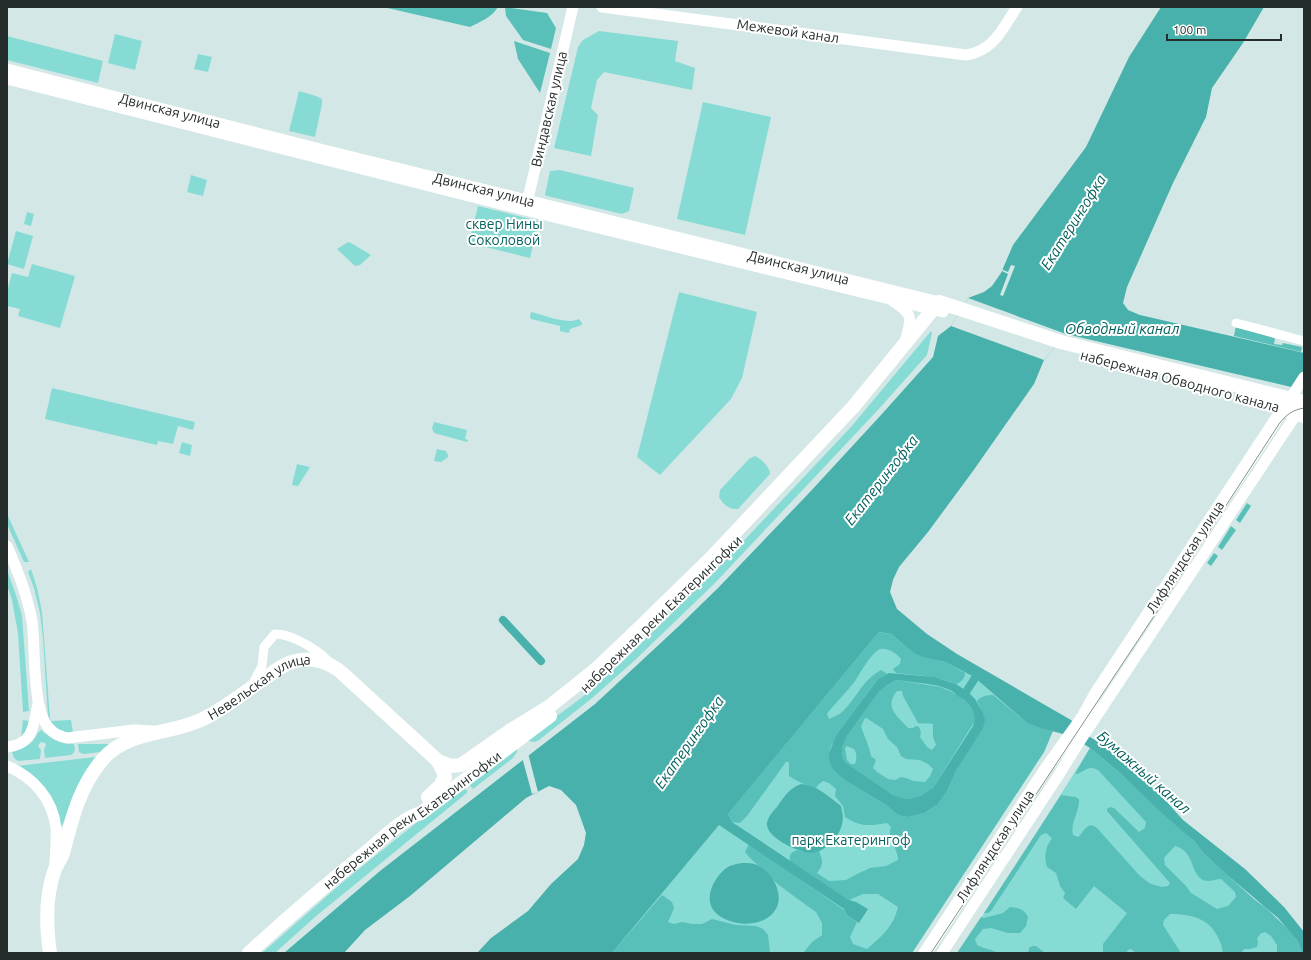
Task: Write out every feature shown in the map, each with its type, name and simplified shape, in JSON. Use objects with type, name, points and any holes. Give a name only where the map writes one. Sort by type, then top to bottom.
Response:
[{"type":"main road","name":"набережная реки Екатерингофки","points":[[465,763],[511,730],[556,702],[595,670],[710,558],[848,412],[905,344],[946,309]]},
{"type":"main road","name":"набережная реки Екатерингофки","points":[[249,953],[338,875],[412,815],[421,813],[571,700],[599,677],[716,564],[860,411],[946,309]]},
{"type":"main road","name":"набережная Обводного канала","points":[[946,309],[1009,335],[1058,345],[1251,398],[1298,403]]},
{"type":"main road","name":"Лифляндская улица","points":[[925,953],[1048,766],[1071,744],[1087,720],[1095,695],[1298,403]]},
{"type":"main road","name":"Невельская улица","points":[[157,732],[177,728],[202,720],[222,708],[277,669],[292,662],[318,660],[330,664],[342,673],[438,761],[456,766],[465,763]]},
{"type":"main road","points":[[50,953],[47,913],[49,891],[55,869],[62,856],[78,800],[96,768],[112,750],[124,743],[157,732]]},
{"type":"main road","points":[[412,815],[416,806],[436,790],[442,783],[444,774],[438,761]]},
{"type":"street","name":"Виндавская улица","points":[[527,205],[573,7]]},
{"type":"street","name":"Межевой канал","points":[[602,7],[957,54],[975,54],[987,48],[993,43],[1017,7]]},
{"type":"street","name":"Двинская улица","points":[[7,69],[886,297],[946,309]]},
{"type":"street","name":"Двинская улица","points":[[7,80],[527,205],[946,309]]},
{"type":"street","points":[[886,297],[906,310],[910,315],[910,323],[905,344]]},
{"type":"street","points":[[1236,323],[1304,341]]},
{"type":"street","points":[[1298,403],[1304,377]]},
{"type":"street","points":[[7,546],[24,587],[32,622],[38,704],[34,725],[29,736],[17,745],[7,746]]},
{"type":"street","points":[[251,688],[262,666],[264,647],[274,634],[281,634],[320,652],[330,664]]},
{"type":"street","name":"Невельская улица","points":[[38,704],[50,730],[67,738],[134,730],[157,732]]},
{"type":"street","name":"Лифляндская улица","points":[[942,953],[1060,773],[1071,744]]},
{"type":"street","points":[[7,766],[22,774],[35,784],[45,797],[53,813],[57,839],[55,869]]},
{"type":"green space","points":[[599,31],[678,41],[675,61],[695,68],[692,90],[604,72],[597,80],[591,108],[598,115],[591,156],[554,148],[578,47],[583,40]]},
{"type":"green space","points":[[115,34],[142,41],[135,70],[108,63]]},
{"type":"green space","points":[[7,36],[103,61],[98,83],[7,60]]},
{"type":"green space","points":[[198,54],[212,57],[208,72],[194,69]]},
{"type":"green space","points":[[299,91],[322,99],[315,137],[289,131]]},
{"type":"green space","points":[[703,102],[771,117],[745,235],[677,219]]},
{"type":"green space","points":[[560,170],[634,188],[629,211],[622,214],[545,195],[550,171]]},
{"type":"green space","points":[[191,175],[207,180],[203,196],[187,192]]},
{"type":"green space","name":"сквер Нины Соколовой","points":[[478,206],[539,221],[530,258],[469,243]]},
{"type":"green space","points":[[27,212],[34,214],[31,226],[24,224]]},
{"type":"green space","points":[[16,231],[33,236],[24,269],[7,264]]},
{"type":"green space","points":[[348,242],[371,255],[360,265],[355,266],[337,249]]},
{"type":"green space","points":[[32,264],[75,276],[60,328],[18,316],[20,309],[7,306],[7,292],[12,273],[28,277]]},
{"type":"green space","points":[[679,292],[757,312],[742,378],[731,399],[660,475],[637,457]]},
{"type":"green space","points":[[531,312],[562,320],[574,321],[579,319],[582,325],[570,329],[569,333],[560,331],[560,326],[531,319]]},
{"type":"green space","points":[[931,331],[932,333],[927,355],[877,411],[715,583],[634,661],[591,699],[539,740],[535,742],[528,741],[528,737],[580,699],[618,666],[720,566],[851,427]]},
{"type":"green space","points":[[52,388],[195,422],[193,430],[178,426],[173,444],[158,441],[157,445],[45,419]]},
{"type":"green space","points":[[434,422],[467,430],[465,439],[468,440],[467,442],[434,433],[432,428]]},
{"type":"green space","points":[[182,442],[192,445],[190,456],[179,453]]},
{"type":"green space","points":[[437,449],[446,451],[448,455],[448,457],[441,462],[434,461]]},
{"type":"green space","points":[[755,456],[766,465],[770,474],[738,509],[729,507],[724,504],[719,497],[720,490],[749,459]]},
{"type":"green space","points":[[297,464],[310,467],[298,486],[292,485]]},
{"type":"green space","points":[[7,514],[29,562],[24,562],[7,524]]},
{"type":"green space","points":[[31,569],[42,612],[50,718],[51,721],[71,720],[73,733],[66,733],[55,728],[48,717],[43,639],[40,613],[34,588],[28,572]]},
{"type":"green space","points":[[7,570],[22,616],[29,711],[23,712],[18,633],[12,600],[7,585]]},
{"type":"green space","name":"парк Екатерингоф","points":[[879,632],[974,677],[1049,740],[1044,752],[912,953],[612,953]]},
{"type":"green space","points":[[23,720],[29,721],[27,731],[21,737]]},
{"type":"green space","points":[[41,730],[56,740],[74,744],[74,753],[71,755],[45,758],[44,750],[46,745],[45,743],[41,742],[38,746],[41,750],[40,759],[18,761],[14,758],[12,752],[31,743]]},
{"type":"green space","points":[[78,744],[109,744],[101,752],[83,754],[79,752]]},
{"type":"green space","points":[[517,745],[517,752],[513,758],[473,789],[467,782]]},
{"type":"green space","points":[[1090,748],[1302,953],[957,953],[1008,878]]},
{"type":"green space","points":[[96,757],[74,795],[62,826],[17,766]]},
{"type":"green space","points":[[462,786],[468,792],[315,917],[275,953],[262,953],[344,881]]},
{"type":"shaded area","points":[[383,7],[498,7],[482,21],[470,27]]},
{"type":"shaded area","points":[[505,7],[547,13],[556,28],[551,49],[523,40],[506,16]]},
{"type":"shaded area","points":[[514,41],[550,53],[540,93],[518,59]]},
{"type":"shaded area","points":[[1236,325],[1274,338],[1274,344],[1282,345],[1283,343],[1302,347],[1301,352],[1234,336]]},
{"type":"shaded area","points":[[1247,503],[1251,506],[1240,523],[1236,520]]},
{"type":"shaded area","points":[[1231,526],[1236,530],[1222,550],[1218,547]]},
{"type":"shaded area","points":[[1214,553],[1218,556],[1211,566],[1207,563]]},
{"type":"shaded area","points":[[879,632],[891,634],[915,654],[945,662],[965,673],[962,680],[956,684],[949,681],[919,675],[896,673],[893,669],[900,664],[901,659],[892,651],[880,649],[870,659],[852,685],[827,714],[829,719],[841,713],[874,674],[881,670],[887,674],[878,679],[871,688],[831,746],[829,759],[848,782],[888,806],[895,813],[908,817],[924,813],[938,804],[947,791],[982,711],[977,701],[982,697],[993,695],[1028,722],[1035,726],[1053,731],[1044,752],[912,953],[803,953],[812,942],[822,935],[822,923],[816,912],[775,882],[750,858],[745,852],[749,844],[844,910],[847,915],[857,922],[850,937],[853,944],[867,949],[890,925],[898,907],[878,894],[863,894],[849,900],[790,861],[790,857],[792,853],[797,850],[803,852],[819,851],[822,863],[817,873],[829,881],[846,880],[870,868],[886,866],[898,860],[890,836],[891,827],[887,823],[865,825],[855,823],[845,817],[843,806],[835,796],[836,789],[829,783],[823,781],[816,788],[789,776],[789,762],[786,762],[747,816],[740,823],[732,822],[728,814]]},
{"type":"shaded area","points":[[896,680],[940,687],[952,692],[968,702],[976,719],[933,788],[920,796],[909,799],[893,795],[845,762],[842,756],[842,748],[847,736],[878,693],[887,685]],"holes":[[[897,691],[902,691],[903,696],[918,723],[933,724],[933,737],[936,745],[932,750],[927,747],[920,737],[921,732],[919,727],[916,726],[913,728],[908,728],[893,711],[892,702]],[[865,718],[883,729],[888,739],[897,747],[901,756],[906,759],[920,760],[928,764],[933,769],[930,776],[925,782],[913,781],[901,777],[895,780],[888,779],[877,772],[873,768],[876,760],[871,756],[861,726]],[[847,746],[854,749],[856,753],[855,764],[851,764],[847,760],[845,748]]]},
{"type":"shaded area","points":[[1090,748],[1120,773],[1195,842],[1203,853],[1289,930],[1297,940],[1302,953],[1277,953],[1277,945],[1271,936],[1265,932],[1260,934],[1257,939],[1257,947],[1244,949],[1241,953],[1223,953],[1217,936],[1213,929],[1207,924],[1187,915],[1170,914],[1164,920],[1163,925],[1181,953],[1136,953],[1131,949],[1126,953],[1103,953],[1103,944],[1127,913],[1094,886],[1076,909],[1063,898],[1065,893],[1060,886],[1056,873],[1047,867],[1046,852],[1052,838],[1046,833],[1041,835],[991,911],[984,913],[1061,795],[1079,799],[1072,830],[1073,835],[1078,837],[1091,825],[1096,827],[1140,876],[1151,884],[1162,887],[1168,886],[1170,883],[1107,811],[1107,809],[1110,807],[1114,808],[1139,832],[1145,828],[1146,822],[1098,770],[1090,768],[1075,774]],"holes":[[[1175,846],[1187,853],[1198,876],[1208,881],[1221,879],[1235,892],[1236,897],[1228,906],[1217,909],[1191,893],[1165,865],[1164,858]]]},
{"type":"shaded area","points":[[662,895],[672,902],[674,908],[668,922],[674,924],[682,922],[702,924],[712,919],[736,925],[756,926],[763,929],[768,935],[770,953],[612,953]]},
{"type":"shaded area","points":[[1010,907],[1021,909],[1028,917],[1026,926],[1020,933],[1008,933],[991,928],[983,929],[975,939],[977,945],[998,953],[957,953],[981,917],[984,918],[1003,913]]},
{"type":"shaded area","points":[[1036,946],[1045,953],[1028,953],[1029,948]]},
{"type":"water","points":[[1161,7],[1264,7],[1243,43],[1212,88],[1206,117],[1173,183],[1127,287],[1123,303],[1128,310],[1140,315],[1304,353],[1304,390],[1066,334],[1044,360],[1034,384],[973,471],[928,532],[899,567],[893,580],[890,592],[897,609],[927,634],[957,654],[1071,720],[1141,777],[1183,820],[1245,869],[1284,907],[1304,932],[1304,953],[1302,953],[1297,940],[1278,918],[1226,874],[1203,853],[1195,842],[1120,773],[1090,748],[1071,736],[1040,728],[1028,723],[974,677],[945,662],[915,654],[891,634],[879,632],[728,814],[732,822],[849,900],[868,909],[859,923],[847,915],[844,909],[719,825],[612,953],[477,953],[491,938],[528,911],[551,884],[578,859],[584,845],[586,833],[576,805],[561,790],[549,786],[526,798],[410,896],[365,930],[344,953],[284,953],[380,871],[595,704],[719,587],[809,493],[933,357],[938,336],[951,326],[968,298],[984,292],[992,286],[1001,273],[1013,245],[1086,147],[1129,57]]},
{"type":"water","points":[[889,673],[934,677],[956,684],[968,692],[975,699],[982,711],[985,720],[983,728],[957,769],[947,791],[938,804],[924,813],[908,817],[895,813],[888,806],[848,782],[832,768],[829,753],[836,736],[878,679]],"holes":[[[896,680],[923,683],[946,688],[965,700],[970,706],[975,719],[973,726],[933,788],[920,796],[909,799],[893,795],[845,762],[842,756],[842,748],[847,736],[878,693],[887,685]]]},
{"type":"water","points":[[801,784],[812,786],[827,795],[841,806],[843,815],[843,822],[838,834],[830,844],[825,848],[810,853],[798,850],[783,843],[771,833],[767,823],[772,812],[790,790]]},
{"type":"water","points":[[742,863],[757,865],[768,873],[776,886],[779,900],[773,913],[767,918],[761,921],[745,924],[723,918],[717,914],[710,903],[713,884],[721,873],[725,869],[735,864]]},
{"type":"pier","points":[[1011,265],[1015,266],[1003,296],[1000,295],[1008,274],[1000,270],[1001,269],[1008,272]]},
{"type":"pier","points":[[968,298],[1066,334],[1044,360],[951,326]]},
{"type":"pier","points":[[528,753],[538,792],[532,794],[522,757]]},
{"type":"waterway","points":[[503,620],[541,661]]},
{"type":"waterway","points":[[959,692],[964,695],[977,675]]},
{"type":"tram line","points":[[931,953],[1164,601],[1279,424],[1290,413],[1304,408]]},
{"type":"water label","name":"Екатерингофка","points":[[1073,222]]},
{"type":"water label","name":"Обводный канал","points":[[1122,328]]},
{"type":"water label","name":"Екатерингофка","points":[[881,480]]},
{"type":"water label","name":"Екатерингофка","points":[[689,742]]},
{"type":"water label","name":"Бумажный канал","points":[[1144,772]]}]
